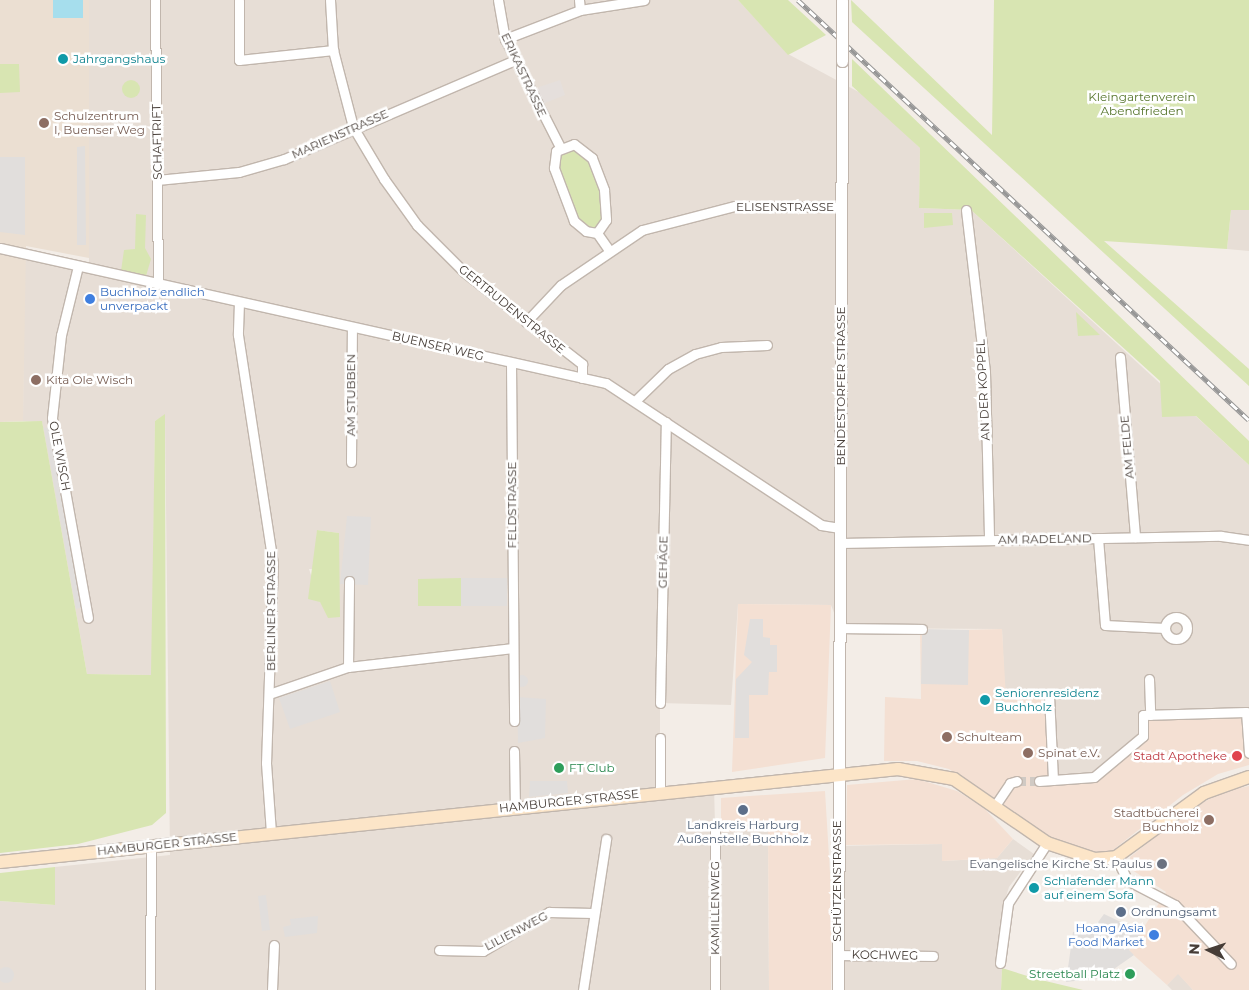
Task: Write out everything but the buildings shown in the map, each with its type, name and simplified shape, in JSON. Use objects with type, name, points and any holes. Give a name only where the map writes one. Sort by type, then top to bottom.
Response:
[{"type":"main road","name":"HAMBURGER STRASSE","points":[[0,862],[837,772],[932,772],[968,787],[1047,843],[1087,858],[1116,857]]},
{"type":"main road","points":[[1116,857],[1204,793],[1249,776]]},
{"type":"street","name":"SCHAFTRIFT","points":[[155,0],[158,284]]},
{"type":"street","points":[[239,0],[239,60],[334,50]]},
{"type":"street","name":"GERTRUDENSTRASSE","points":[[330,0],[334,50],[353,127],[418,225],[464,272],[582,364],[582,378]]},
{"type":"street","name":"ERIKASTRASSE","points":[[498,0],[505,39],[560,147]]},
{"type":"street","points":[[579,0],[580,10]]},
{"type":"street","points":[[505,39],[580,10],[644,0]]},
{"type":"street","name":"BENDESTORFER STRASSE","points":[[837,772],[840,628],[842,0]]},
{"type":"street","name":"MARIENSTRASSE","points":[[157,180],[239,172],[284,159],[341,136],[353,127],[515,60]]},
{"type":"street","points":[[574,144],[592,158],[606,203],[606,220],[597,232],[586,231],[574,221],[561,193],[554,158],[560,147],[574,144]]},
{"type":"street","name":"ELISENSTRASSE","points":[[526,322],[562,285],[608,249],[658,224],[735,206],[842,207]]},
{"type":"street","name":"AN DER KOPPEL","points":[[966,210],[985,372],[989,540]]},
{"type":"street","points":[[597,232],[608,249]]},
{"type":"street","name":"BUENSER WEG","points":[[0,248],[606,384],[635,401],[820,525],[840,528]]},
{"type":"street","name":"OLE WISCH","points":[[78,266],[61,335],[52,418],[88,618]]},
{"type":"street","name":"BERLINER STRASSE","points":[[239,302],[238,335],[273,562],[266,763],[271,833]]},
{"type":"street","name":"AM STUBBEN","points":[[351,462],[352,327]]},
{"type":"street","points":[[635,401],[668,369],[695,354],[767,345]]},
{"type":"street","name":"AM FELDE","points":[[1120,357],[1135,537]]},
{"type":"street","name":"FELDSTRASSE","points":[[511,362],[514,721]]},
{"type":"street","name":"GEHÄGE","points":[[660,703],[666,422]]},
{"type":"street","name":"AM RADELAND","points":[[840,543],[1235,536],[1249,540]]},
{"type":"street","points":[[1098,538],[1105,625],[1165,628]]},
{"type":"street","points":[[348,667],[349,581]]},
{"type":"street","points":[[840,628],[922,629]]},
{"type":"street","points":[[269,694],[348,667],[513,648]]},
{"type":"street","points":[[1149,679],[1150,715]]},
{"type":"street","points":[[1049,695],[1053,780]]},
{"type":"street","points":[[1039,781],[1094,777],[1143,736],[1143,715],[1246,712],[1249,753]]},
{"type":"street","points":[[660,738],[660,791]]},
{"type":"street","points":[[514,751],[515,807]]},
{"type":"street","name":"SCHÜTZENSTRASSE","points":[[837,772],[838,990]]},
{"type":"street","points":[[994,807],[1010,783],[1017,781]]},
{"type":"street","name":"KAMILLENWEG","points":[[714,990],[715,826]]},
{"type":"street","points":[[583,990],[593,913],[606,839]]},
{"type":"street","points":[[1000,963],[1008,902],[1047,843]]},
{"type":"street","points":[[150,990],[151,846]]},
{"type":"street","points":[[1116,857],[1128,880],[1175,905],[1231,964]]},
{"type":"street","name":"LILIENWEG","points":[[439,950],[483,951],[549,912],[593,913]]},
{"type":"street","points":[[272,990],[274,945]]},
{"type":"street","name":"KOCHWEG","points":[[837,955],[933,956]]},
{"type":"shaded area","name":"Schulzentrum I, Buenser Weg","points":[[0,0],[89,0],[89,258],[26,246],[23,421],[0,422]]},
{"type":"shaded area","points":[[89,0],[738,0],[788,54],[868,97],[920,148],[919,208],[971,210],[1249,465],[1249,711],[1143,736],[1094,777],[1053,780],[1049,695],[1005,698],[1002,629],[840,628],[831,605],[738,604],[731,705],[660,703],[660,791],[714,785],[715,826],[721,832],[768,829],[769,990],[0,990],[0,901],[54,905],[55,867],[170,855],[165,415],[155,421],[152,675],[87,674],[42,422],[23,421],[24,254],[89,268]],"holes":[[[317,530],[339,533],[339,617],[320,602],[309,569],[315,569]]]},
{"type":"shaded area","points":[[560,80],[565,95],[540,105],[536,92],[539,87]]},
{"type":"shaded area","points":[[85,146],[86,245],[77,245],[77,147]]},
{"type":"shaded area","points":[[0,157],[25,157],[25,235],[0,232]]},
{"type":"shaded area","points":[[1231,210],[1249,210],[1249,251],[1227,249]]},
{"type":"shaded area","points":[[52,427],[83,607],[76,609],[44,428]]},
{"type":"shaded area","points":[[347,516],[371,517],[368,585],[340,584]]},
{"type":"shaded area","points":[[461,578],[507,578],[507,606],[461,606]]},
{"type":"shaded area","points":[[738,604],[831,605],[825,758],[732,772]]},
{"type":"shaded area","points":[[750,619],[763,619],[763,637],[770,638],[770,645],[777,645],[777,672],[769,672],[768,695],[749,695],[749,738],[735,738],[736,679],[752,662],[744,655]]},
{"type":"shaded area","points":[[922,629],[969,630],[968,685],[921,684]]},
{"type":"shaded area","points":[[1002,629],[1006,698],[1049,695],[1053,780],[1094,777],[1143,736],[1143,715],[1249,711],[1249,765],[1218,774],[1183,795],[1113,850],[1095,854],[1049,838],[949,769],[917,761],[884,761],[885,697],[921,699],[920,631]]},
{"type":"shaded area","points":[[520,675],[524,675],[528,681],[524,687],[520,687],[516,683],[516,679]]},
{"type":"shaded area","points":[[330,681],[340,712],[290,729],[279,698]]},
{"type":"shaded area","points":[[517,697],[546,699],[545,738],[518,743]]},
{"type":"shaded area","points":[[917,779],[957,791],[983,807],[1013,839],[997,858],[942,861],[942,844],[846,845],[847,785]]},
{"type":"shaded area","points":[[530,781],[567,781],[568,793],[529,797]]},
{"type":"shaded area","points":[[1249,786],[1249,990],[1193,990],[1178,974],[1167,985],[1129,951],[1166,892],[1132,870],[1130,857],[1190,809],[1225,791]]},
{"type":"shaded area","points":[[825,791],[832,906],[831,990],[769,990],[768,830],[721,832],[721,798]]},
{"type":"shaded area","points":[[1013,839],[1034,854],[1009,887],[1003,906],[996,967],[1002,968],[1001,990],[838,990],[837,846],[943,844],[943,861],[997,858]]},
{"type":"shaded area","points":[[266,895],[270,930],[262,931],[258,896]]},
{"type":"shaded area","points":[[1104,914],[1142,932],[1129,950],[1134,955],[1101,978],[1066,982],[1073,932],[1093,929]]},
{"type":"shaded area","points":[[318,916],[317,933],[285,937],[283,927],[291,925],[290,919]]},
{"type":"shaded area","points":[[6,967],[12,969],[14,975],[12,981],[6,983],[0,981],[-2,975],[0,969]]},
{"type":"shaded area","points":[[1178,973],[1193,990],[1172,990],[1167,985]]},
{"type":"green space","points":[[738,0],[788,0],[826,35],[788,55]]},
{"type":"green space","name":"Kleingartenverein Abendfrieden","points":[[851,0],[992,135],[994,0],[1249,0],[1249,210],[1231,210],[1227,249],[1104,241],[1249,369],[1249,386],[852,22]]},
{"type":"green space","points":[[852,59],[1249,441],[1249,465],[1196,416],[1162,417],[1160,381],[971,210],[919,208],[920,148],[852,86]]},
{"type":"green space","points":[[0,64],[19,64],[20,92],[0,93]]},
{"type":"green space","points":[[127,80],[135,80],[140,85],[138,96],[127,98],[122,93],[122,85]]},
{"type":"green space","points":[[580,146],[604,190],[602,228],[586,231],[561,193],[556,151]]},
{"type":"green space","points":[[924,213],[952,213],[953,225],[924,228]]},
{"type":"green space","points":[[136,214],[146,215],[145,248],[151,259],[146,276],[121,271],[124,250],[135,249]]},
{"type":"green space","points":[[1076,312],[1100,335],[1078,336]]},
{"type":"green space","points":[[165,414],[166,813],[152,825],[78,844],[0,853],[0,422],[42,421],[87,674],[151,675],[155,421]]},
{"type":"green space","points":[[317,530],[339,533],[340,617],[328,618],[320,602],[308,599]]},
{"type":"green space","points":[[461,578],[461,606],[418,606],[418,579]]},
{"type":"green space","points":[[55,867],[55,905],[0,901],[0,873]]},
{"type":"green space","points":[[1002,968],[1037,979],[1083,990],[1001,990]]},
{"type":"water","points":[[53,0],[83,0],[83,18],[53,18]]},
{"type":"tunnel","points":[[1017,781],[1039,781]]},
{"type":"railway","points":[[798,0],[1249,420]]},
{"type":"place","name":"Jahrgangshaus","points":[[63,59]]},
{"type":"place","name":"Schulzentrum I, Buenser Weg","points":[[44,123]]},
{"type":"place","name":"Buchholz endlich unverpackt","points":[[90,299]]},
{"type":"place","name":"Kita Ole Wisch","points":[[36,380]]},
{"type":"place","name":"Seniorenresidenz Buchholz","points":[[985,700]]},
{"type":"place","name":"Schulteam","points":[[947,737]]},
{"type":"place","name":"Spinat e.V.","points":[[1028,753]]},
{"type":"place","name":"Stadt Apotheke","points":[[1237,756]]},
{"type":"place","name":"FT Club","points":[[559,768]]},
{"type":"place","name":"Landkreis Harburg Außenstelle Buchholz","points":[[743,810]]},
{"type":"place","name":"Stadtbücherei Buchholz","points":[[1209,820]]},
{"type":"place","name":"Evangelische Kirche St. Paulus","points":[[1162,864]]},
{"type":"place","name":"Schlafender Mann auf einem Sofa","points":[[1034,888]]},
{"type":"place","name":"Ordnungsamt","points":[[1121,912]]},
{"type":"place","name":"Hoang Asia Food Market","points":[[1154,935]]},
{"type":"place","name":"Streetball Platz","points":[[1130,974]]}]
